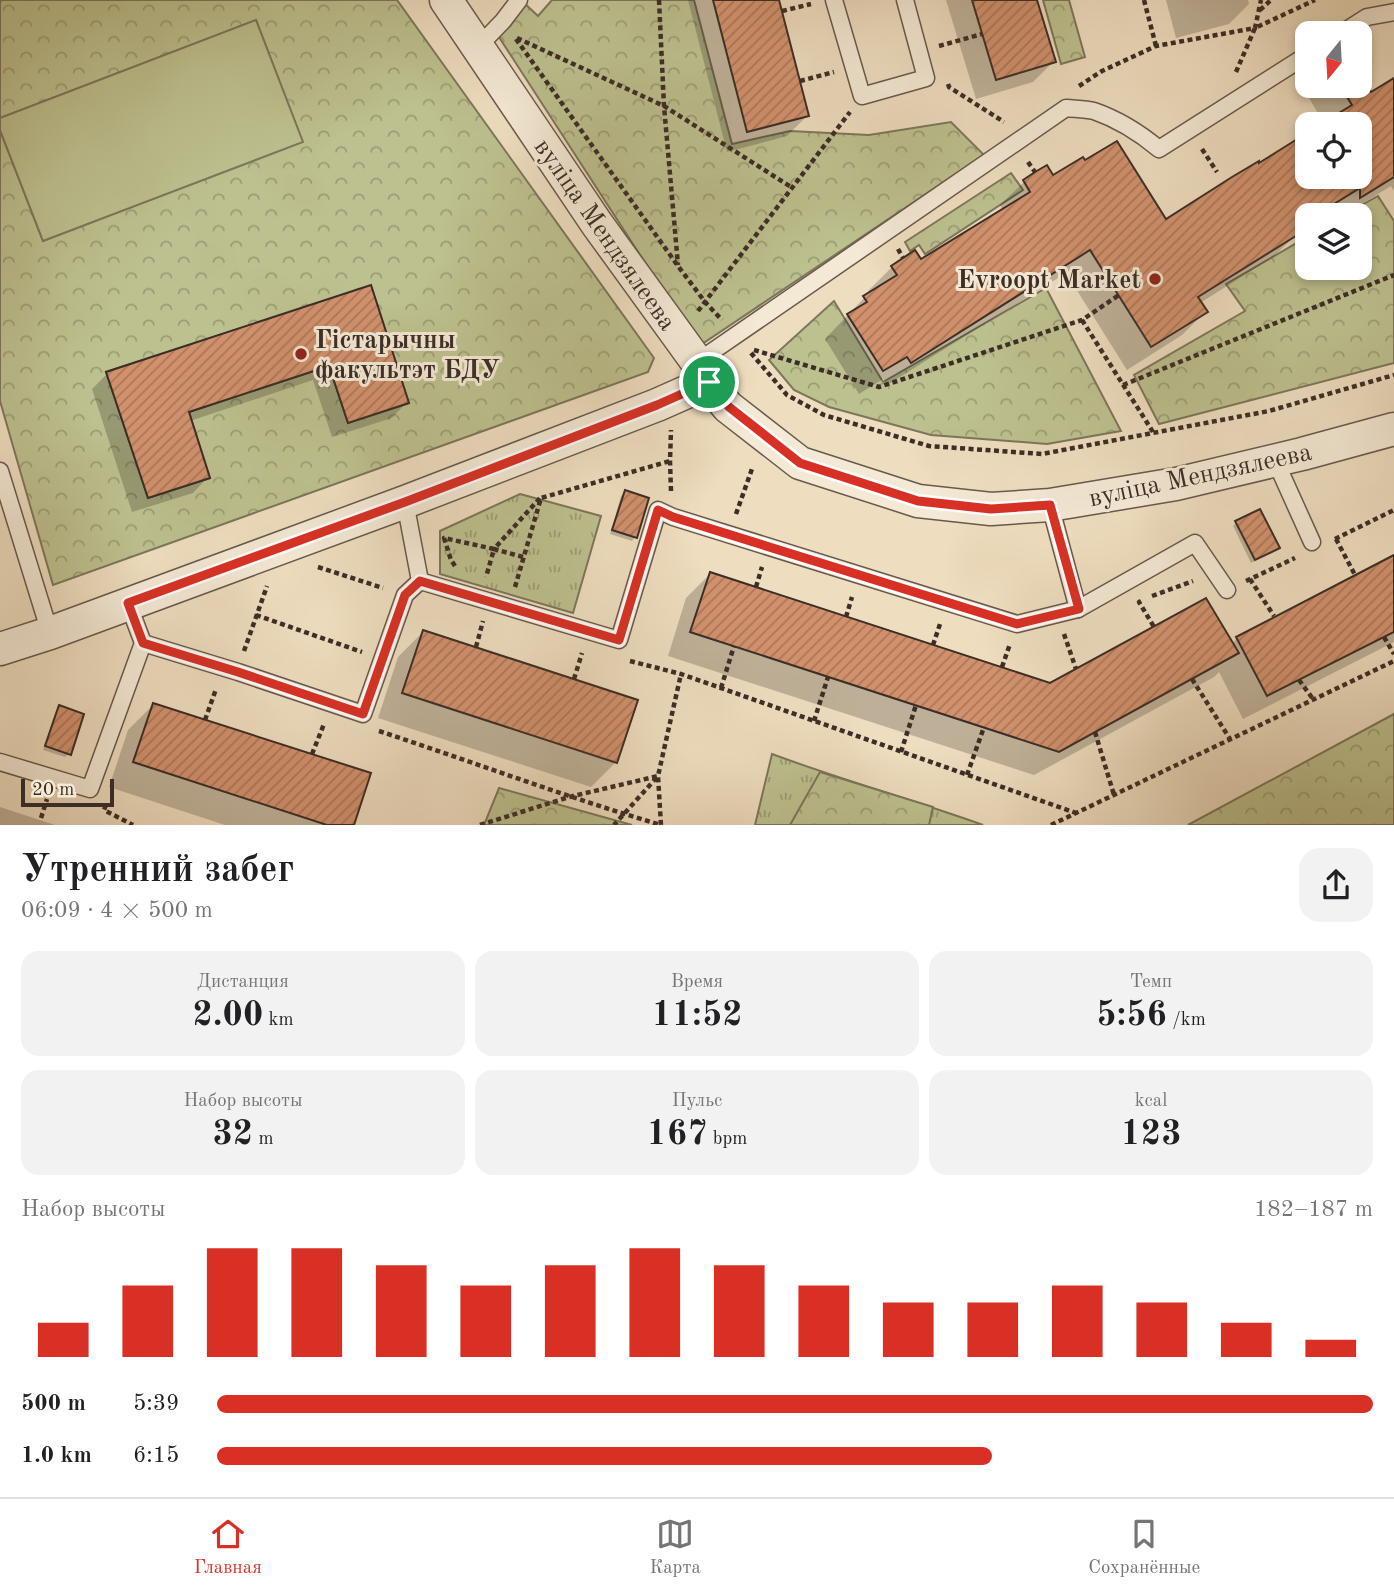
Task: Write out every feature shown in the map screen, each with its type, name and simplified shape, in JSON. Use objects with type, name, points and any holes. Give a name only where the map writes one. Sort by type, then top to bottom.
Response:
[{"type":"street","name":"вуліца Мендзялеева","points":[[446,0],[597,224],[729,407],[800,463],[918,501],[991,509],[1050,505],[1176,484],[1394,429]]},
{"type":"street","points":[[0,649],[405,502],[657,405],[673,397],[703,372]]},
{"type":"lane","points":[[477,48],[519,0]]},
{"type":"lane","points":[[826,1],[862,96],[926,78],[905,0]]},
{"type":"lane","points":[[1361,21],[1367,17],[1394,12]]},
{"type":"lane","points":[[703,372],[736,335],[1066,108],[1092,110],[1146,138],[1159,149],[1295,63]]},
{"type":"lane","points":[[1275,460],[1312,542]]},
{"type":"lane","points":[[0,471],[50,633]]},
{"type":"lane","points":[[405,502],[420,581]]},
{"type":"lane","points":[[1050,505],[1079,609]]},
{"type":"lane","points":[[420,581],[481,592],[510,607],[619,640],[658,510],[673,517],[1017,624],[1079,609],[1195,543],[1227,590]]},
{"type":"lane","points":[[143,643],[363,714],[405,595],[420,581]]},
{"type":"lane","points":[[0,762],[90,789],[143,643],[128,603]]},
{"type":"path","points":[[659,0],[664,106],[678,266]]},
{"type":"path","points":[[1144,0],[1156,46]]},
{"type":"path","points":[[1219,111],[1255,28],[1261,0]]},
{"type":"path","points":[[1259,10],[1271,0]]},
{"type":"path","points":[[1069,92],[1102,71],[1156,46],[1255,28],[1315,0]]},
{"type":"path","points":[[782,11],[826,1]]},
{"type":"path","points":[[934,35],[938,47],[982,34]]},
{"type":"path","points":[[736,335],[705,302],[678,266],[513,36],[664,106],[791,187]]},
{"type":"path","points":[[800,81],[838,71]]},
{"type":"path","points":[[945,74],[949,87],[1026,135]]},
{"type":"path","points":[[674,332],[705,302],[850,113],[847,102]]},
{"type":"path","points":[[1200,147],[1217,172]]},
{"type":"path","points":[[1028,162],[1035,172]]},
{"type":"path","points":[[1123,385],[1394,275]]},
{"type":"path","points":[[1119,295],[1082,320],[879,387],[746,347],[788,395],[824,415],[929,446],[1042,454],[1269,411],[1394,375]]},
{"type":"path","points":[[1082,320],[1153,432]]},
{"type":"path","points":[[673,397],[670,461],[673,517]]},
{"type":"path","points":[[729,534],[764,435]]},
{"type":"path","points":[[523,557],[494,549],[444,538],[451,560],[461,574],[481,592],[494,549],[541,498],[670,461]]},
{"type":"path","points":[[510,607],[541,498]]},
{"type":"path","points":[[1336,538],[1355,575]]},
{"type":"path","points":[[238,672],[282,547]]},
{"type":"path","points":[[756,587],[764,559]]},
{"type":"path","points":[[1154,627],[1139,602],[1199,579],[1227,590]]},
{"type":"path","points":[[1250,579],[1274,616]]},
{"type":"path","points":[[846,617],[855,586]]},
{"type":"path","points":[[933,645],[944,614]]},
{"type":"path","points":[[256,615],[383,659]]},
{"type":"path","points":[[476,647],[485,615]]},
{"type":"path","points":[[1384,637],[1394,653]]},
{"type":"path","points":[[574,679],[584,646]]},
{"type":"path","points":[[721,688],[733,646]]},
{"type":"path","points":[[1051,825],[1394,661]]},
{"type":"path","points":[[634,662],[681,674],[1076,813]]},
{"type":"path","points":[[373,729],[569,797],[661,825],[658,776],[681,674]]},
{"type":"path","points":[[814,722],[828,677]]},
{"type":"path","points":[[205,720],[219,678]]},
{"type":"path","points":[[1192,679],[1230,740]]},
{"type":"path","points":[[1299,680],[1313,699]]},
{"type":"path","points":[[901,752],[916,705]]},
{"type":"path","points":[[312,754],[328,713]]},
{"type":"path","points":[[967,775],[984,727]]},
{"type":"path","points":[[1095,732],[1114,795]]},
{"type":"path","points":[[480,825],[569,797],[658,776]]},
{"type":"path","points":[[614,825],[658,776]]},
{"type":"path","points":[[41,818],[48,795]]},
{"type":"path","points":[[109,797],[104,810],[133,825]]},
{"type":"green space","points":[[397,0],[654,358],[648,372],[53,585],[0,401],[0,130],[43,241],[302,141],[256,20],[0,118],[0,1]],"holes":[[[371,286],[409,403],[348,423],[329,366],[189,412],[210,478],[148,498],[106,372]]]},
{"type":"green space","points":[[552,0],[694,0],[732,144],[790,131],[869,135],[951,122],[984,155],[699,346],[497,34],[522,1],[538,16]]},
{"type":"green space","points":[[1043,0],[1069,0],[1085,57],[1061,64]]},
{"type":"green space","points":[[256,20],[303,142],[43,241],[0,130],[0,118]]},
{"type":"green space","points":[[1011,173],[1023,190],[925,254],[919,245],[910,251],[905,242]]},
{"type":"green space","points":[[1378,196],[1394,221],[1394,363],[1159,424],[1134,375],[1245,311],[1226,284],[1295,244],[1295,280],[1372,280],[1372,203],[1365,203]]},
{"type":"green space","points":[[1046,288],[1121,431],[1047,444],[931,435],[829,407],[794,390],[769,360],[834,301],[883,382]]},
{"type":"green space","points":[[520,494],[601,516],[573,613],[440,574],[440,531]]},
{"type":"green space","points":[[1394,714],[1394,825],[1188,825]]},
{"type":"green space","points":[[772,754],[825,773],[983,825],[755,825]]},
{"type":"green space","points":[[820,772],[933,807],[929,825],[790,825]]},
{"type":"green space","points":[[499,788],[632,825],[484,825]]},
{"type":"building","points":[[713,0],[779,0],[809,116],[747,132]]},
{"type":"building","points":[[972,0],[1037,0],[1056,62],[996,80]]},
{"type":"building","points":[[1394,78],[1394,177],[1360,198],[1360,189],[1372,189],[1372,112],[1341,112],[1352,105],[1348,98],[1372,98],[1372,91]]},
{"type":"building","points":[[1295,140],[1295,189],[1358,189],[1336,203],[1295,203],[1295,236],[1198,297],[1208,312],[1151,347],[1090,250],[911,363],[907,357],[883,371],[847,314],[867,302],[863,296],[897,275],[891,266],[915,250],[921,259],[1030,192],[1023,180],[1047,165],[1053,175],[1117,141],[1166,219]]},
{"type":"building","points":[[371,285],[409,403],[348,423],[329,366],[189,412],[210,478],[148,498],[106,372]]},
{"type":"building","points":[[625,490],[649,498],[637,538],[612,530]]},
{"type":"building","points":[[1260,509],[1280,548],[1255,560],[1235,521]]},
{"type":"building","points":[[1394,555],[1394,632],[1267,696],[1236,637]]},
{"type":"building","points":[[710,572],[1050,683],[1206,598],[1239,653],[1059,752],[690,632]]},
{"type":"building","points":[[423,630],[638,700],[617,763],[402,693]]},
{"type":"building","points":[[153,703],[371,773],[354,825],[327,825],[133,762]]},
{"type":"building","points":[[59,705],[84,714],[71,755],[45,746]]},
{"type":"place","name":"Evroopt Market","points":[[1155,279]]},
{"type":"place","name":"Гістарычны факультэт БДУ","points":[[301,354]]},
{"type":"route","points":[[709,382],[729,407],[800,463],[918,501],[991,509],[1050,505],[1079,609],[1017,624],[673,517],[658,510],[619,640],[420,581],[405,595],[363,714],[143,643],[128,603],[405,502],[657,405],[709,382]]}]
